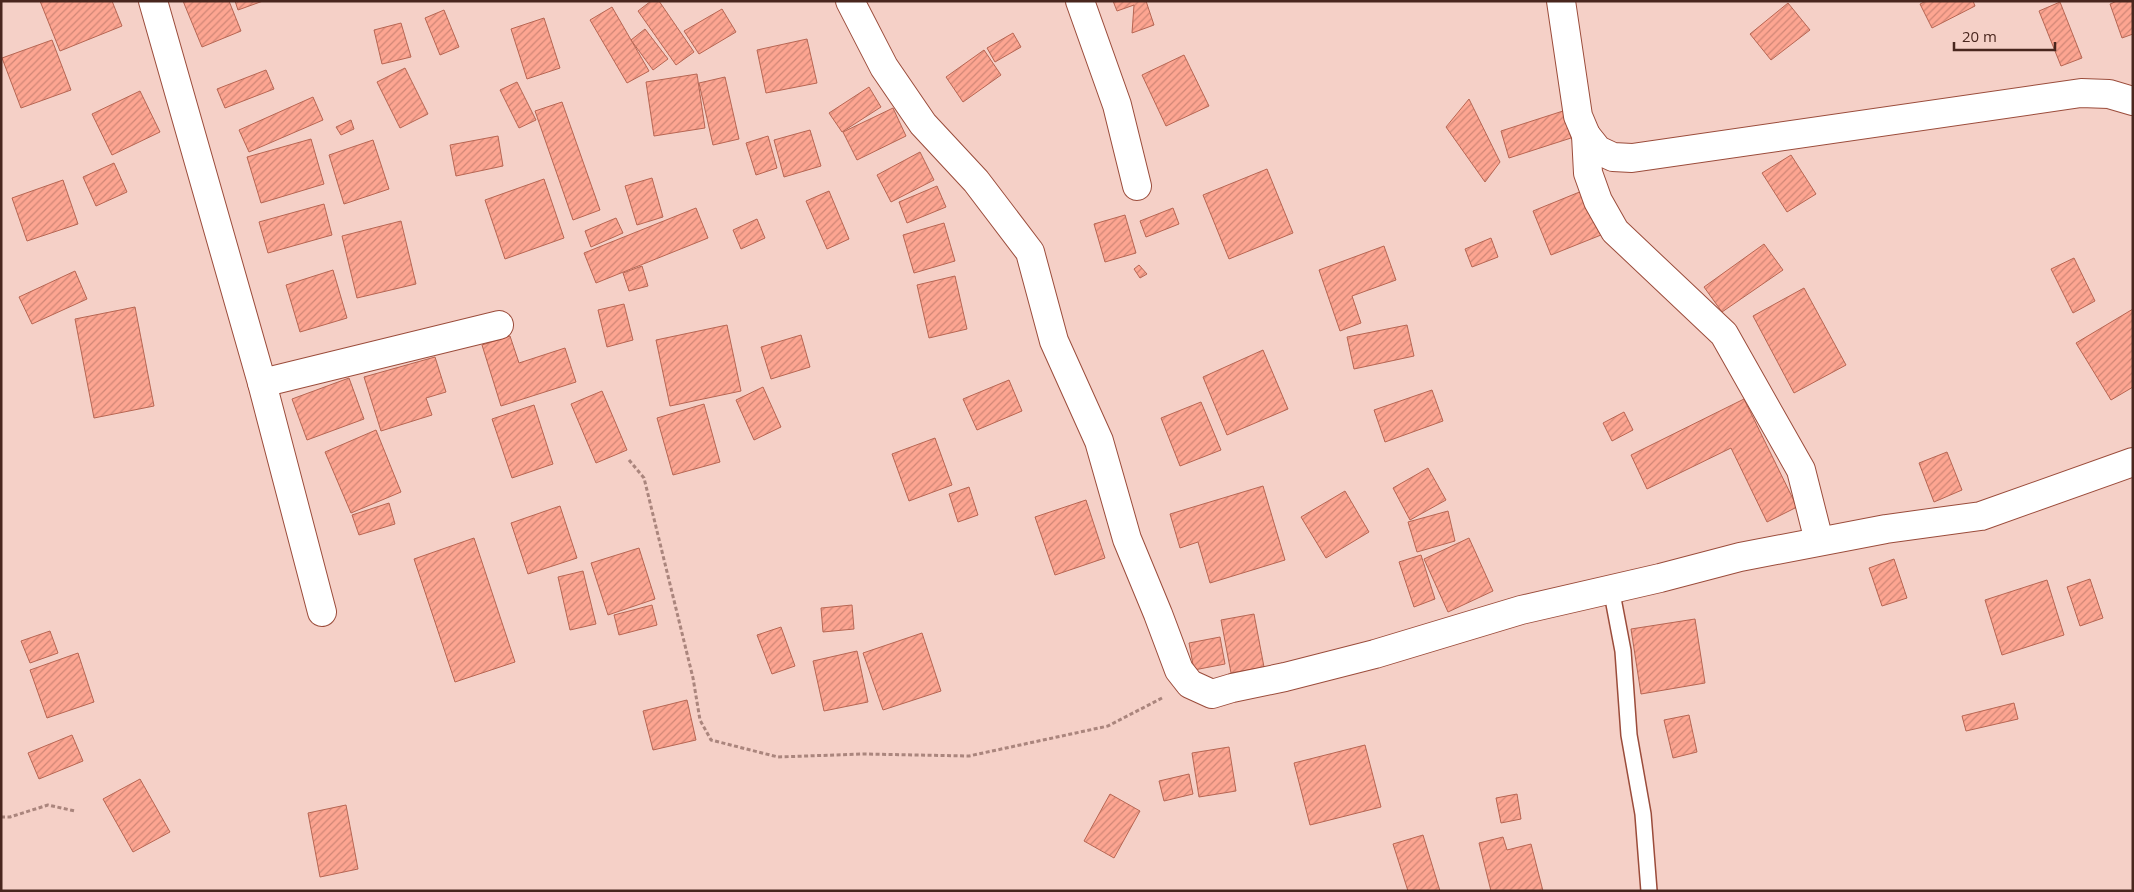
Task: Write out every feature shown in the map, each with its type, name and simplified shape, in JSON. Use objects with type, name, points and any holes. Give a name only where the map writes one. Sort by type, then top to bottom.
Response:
[{"type":"street","points":[[153,1],[262,383],[322,612]]},
{"type":"street","points":[[850,1],[884,67],[923,124],[976,181],[1030,252],[1054,341],[1099,441],[1127,539],[1179,670],[1190,684],[1212,694],[1375,654],[1521,610],[1660,578],[1740,557],[1886,529],[1981,516],[2133,462]]},
{"type":"street","points":[[1080,1],[1117,105],[1137,186]]},
{"type":"street","points":[[1561,1],[1578,116],[1586,135],[1598,150],[1613,157],[1632,158],[2081,93],[2110,94],[2133,101]]},
{"type":"street","points":[[1586,135],[1588,173],[1598,201],[1615,231],[1724,334],[1801,470],[1819,542]]},
{"type":"street","points":[[262,383],[499,325]]},
{"type":"lane","points":[[1611,588],[1623,652],[1629,735],[1643,814],[1649,891]]},
{"type":"path","points":[[628,460],[644,478],[693,678],[700,720],[711,740],[778,757],[864,754],[969,756],[1108,726],[1190,684]]},
{"type":"path","points":[[1,816],[10,817],[48,805],[75,811]]},
{"type":"building","points":[[40,1],[112,1],[122,26],[60,51]]},
{"type":"building","points":[[183,1],[229,1],[241,31],[202,47]]},
{"type":"building","points":[[235,1],[263,1],[238,10]]},
{"type":"building","points":[[651,1],[659,1],[694,52],[676,65],[638,11]]},
{"type":"building","points":[[1113,1],[1146,1],[1154,25],[1132,33],[1134,5],[1117,11]]},
{"type":"building","points":[[1926,1],[1973,1],[1975,6],[1932,28],[1920,4]]},
{"type":"building","points":[[2117,1],[2133,1],[2133,34],[2122,38],[2110,4]]},
{"type":"building","points":[[2060,2],[2082,58],[2061,66],[2039,11]]},
{"type":"building","points":[[1788,3],[1810,30],[1771,60],[1750,34]]},
{"type":"building","points":[[612,7],[649,71],[627,83],[590,20]]},
{"type":"building","points":[[722,9],[736,32],[699,54],[684,31]]},
{"type":"building","points":[[444,10],[459,47],[440,55],[425,18]]},
{"type":"building","points":[[544,18],[560,68],[527,79],[511,29]]},
{"type":"building","points":[[401,23],[411,57],[382,64],[374,30]]},
{"type":"building","points":[[645,29],[668,59],[653,70],[631,40]]},
{"type":"building","points":[[1013,33],[1021,47],[995,62],[987,48]]},
{"type":"building","points":[[807,39],[817,83],[766,93],[757,50]]},
{"type":"building","points":[[52,40],[71,90],[21,108],[2,58]]},
{"type":"building","points":[[984,50],[1001,75],[963,102],[946,77]]},
{"type":"building","points":[[1184,55],[1209,106],[1166,126],[1142,75]]},
{"type":"building","points":[[405,68],[428,114],[400,128],[377,82]]},
{"type":"building","points":[[266,70],[274,89],[225,108],[217,89]]},
{"type":"building","points":[[697,74],[705,128],[654,136],[646,82]]},
{"type":"building","points":[[725,77],[739,139],[713,145],[699,83]]},
{"type":"building","points":[[517,82],[536,120],[519,128],[500,90]]},
{"type":"building","points":[[869,87],[881,107],[842,132],[829,113]]},
{"type":"building","points":[[140,91],[160,132],[112,155],[92,114]]},
{"type":"building","points":[[313,97],[323,120],[249,152],[239,130]]},
{"type":"building","points":[[1469,99],[1500,162],[1485,182],[1446,127]]},
{"type":"building","points":[[562,102],[600,210],[573,220],[535,111]]},
{"type":"building","points":[[893,108],[906,136],[857,160],[843,132]]},
{"type":"building","points":[[1563,111],[1571,138],[1509,158],[1501,131]]},
{"type":"building","points":[[351,120],[354,129],[341,135],[336,127]]},
{"type":"building","points":[[810,130],[821,166],[784,177],[774,140]]},
{"type":"building","points":[[498,136],[503,166],[456,176],[450,145]]},
{"type":"building","points":[[768,136],[777,168],[756,175],[746,143]]},
{"type":"building","points":[[311,139],[324,184],[261,203],[247,157]]},
{"type":"building","points":[[373,140],[389,189],[344,204],[329,155]]},
{"type":"building","points":[[920,152],[934,180],[891,202],[877,175]]},
{"type":"building","points":[[1791,155],[1816,194],[1787,212],[1762,173]]},
{"type":"building","points":[[114,163],[127,192],[96,206],[83,177]]},
{"type":"building","points":[[1267,169],[1293,233],[1229,259],[1203,195]]},
{"type":"building","points":[[652,178],[663,217],[637,225],[625,186]]},
{"type":"building","points":[[544,179],[564,238],[505,259],[485,200]]},
{"type":"building","points":[[63,180],[78,224],[27,241],[12,198]]},
{"type":"building","points":[[937,186],[946,207],[907,223],[899,202]]},
{"type":"building","points":[[829,191],[849,239],[827,249],[806,201]]},
{"type":"building","points":[[1582,191],[1601,235],[1551,255],[1533,211]]},
{"type":"building","points":[[324,204],[332,235],[268,253],[259,222]]},
{"type":"building","points":[[696,208],[708,238],[596,283],[584,253]]},
{"type":"building","points":[[1173,208],[1179,224],[1146,237],[1140,221]]},
{"type":"building","points":[[1125,215],[1136,253],[1105,262],[1094,224]]},
{"type":"building","points":[[616,218],[623,233],[591,247],[585,231]]},
{"type":"building","points":[[757,219],[765,238],[741,249],[733,230]]},
{"type":"building","points":[[401,221],[416,284],[357,298],[342,236]]},
{"type":"building","points":[[944,223],[955,261],[914,273],[903,235]]},
{"type":"building","points":[[1491,238],[1498,257],[1472,267],[1465,249]]},
{"type":"building","points":[[1764,244],[1783,270],[1722,312],[1704,287]]},
{"type":"building","points":[[1384,246],[1396,280],[1352,296],[1361,323],[1340,331],[1319,270]]},
{"type":"building","points":[[2074,258],[2095,301],[2073,313],[2051,269]]},
{"type":"building","points":[[1139,265],[1147,274],[1140,278],[1134,269]]},
{"type":"building","points":[[642,266],[648,286],[629,291],[623,273]]},
{"type":"building","points":[[333,270],[347,318],[300,332],[286,285]]},
{"type":"building","points":[[75,271],[87,299],[32,324],[19,297]]},
{"type":"building","points":[[955,276],[967,329],[929,338],[917,285]]},
{"type":"building","points":[[1804,288],[1846,365],[1794,393],[1753,316]]},
{"type":"building","points":[[624,304],[633,340],[607,347],[598,310]]},
{"type":"building","points":[[135,307],[154,406],[94,418],[75,319]]},
{"type":"building","points":[[2133,309],[2133,387],[2111,400],[2076,343]]},
{"type":"building","points":[[727,325],[741,391],[670,406],[656,340]]},
{"type":"building","points":[[1407,325],[1414,356],[1354,369],[1347,337]]},
{"type":"building","points":[[801,335],[810,367],[771,379],[761,347]]},
{"type":"building","points":[[510,336],[519,363],[565,348],[576,382],[501,406],[482,345]]},
{"type":"building","points":[[1263,350],[1288,409],[1227,435],[1203,377]]},
{"type":"building","points":[[435,357],[446,392],[426,398],[432,415],[381,431],[364,377]]},
{"type":"building","points":[[349,378],[364,419],[307,440],[292,399]]},
{"type":"building","points":[[1009,380],[1022,411],[977,430],[963,399]]},
{"type":"building","points":[[763,387],[781,427],[754,440],[736,400]]},
{"type":"building","points":[[1432,390],[1443,421],[1385,442],[1374,410]]},
{"type":"building","points":[[602,391],[627,450],[596,463],[571,404]]},
{"type":"building","points":[[1744,399],[1797,507],[1767,522],[1731,448],[1647,489],[1631,455]]},
{"type":"building","points":[[1201,402],[1221,450],[1180,466],[1161,418]]},
{"type":"building","points":[[704,404],[720,462],[673,475],[657,418]]},
{"type":"building","points":[[534,405],[553,464],[512,478],[492,419]]},
{"type":"building","points":[[1624,412],[1633,430],[1612,441],[1603,423]]},
{"type":"building","points":[[376,430],[401,492],[351,513],[325,452]]},
{"type":"building","points":[[935,438],[952,485],[909,501],[892,454]]},
{"type":"building","points":[[1947,452],[1962,490],[1934,502],[1919,463]]},
{"type":"building","points":[[1428,468],[1446,500],[1410,520],[1393,488]]},
{"type":"building","points":[[1263,486],[1285,560],[1210,583],[1198,542],[1180,548],[1170,514]]},
{"type":"building","points":[[969,487],[978,515],[958,522],[949,494]]},
{"type":"building","points":[[1345,491],[1369,532],[1326,558],[1301,517]]},
{"type":"building","points":[[1086,500],[1105,558],[1055,575],[1035,517]]},
{"type":"building","points":[[389,503],[395,524],[359,535],[352,515]]},
{"type":"building","points":[[560,506],[577,558],[528,574],[511,523]]},
{"type":"building","points":[[1448,511],[1455,541],[1417,552],[1408,522]]},
{"type":"building","points":[[474,538],[515,662],[455,682],[414,559]]},
{"type":"building","points":[[1469,538],[1493,591],[1448,612],[1424,559]]},
{"type":"building","points":[[639,548],[655,599],[608,615],[591,563]]},
{"type":"building","points":[[1421,555],[1435,599],[1414,607],[1399,562]]},
{"type":"building","points":[[1894,559],[1907,598],[1882,606],[1869,568]]},
{"type":"building","points":[[583,571],[596,624],[570,630],[558,577]]},
{"type":"building","points":[[2090,579],[2103,618],[2080,626],[2067,587]]},
{"type":"building","points":[[2047,580],[2064,635],[2002,655],[1985,600]]},
{"type":"building","points":[[652,605],[657,625],[619,635],[614,615]]},
{"type":"building","points":[[852,605],[854,629],[823,632],[821,608]]},
{"type":"building","points":[[1254,614],[1264,667],[1231,673],[1221,620]]},
{"type":"building","points":[[1695,619],[1705,683],[1641,694],[1631,629]]},
{"type":"building","points":[[781,627],[795,666],[772,674],[757,635]]},
{"type":"building","points":[[50,631],[58,653],[30,663],[21,641]]},
{"type":"building","points":[[922,633],[941,691],[883,710],[863,653]]},
{"type":"building","points":[[1220,637],[1225,664],[1194,670],[1189,643]]},
{"type":"building","points":[[857,651],[868,702],[824,711],[813,661]]},
{"type":"building","points":[[78,653],[94,702],[47,718],[30,670]]},
{"type":"building","points":[[687,700],[696,740],[653,750],[643,711]]},
{"type":"building","points":[[2014,703],[2018,719],[1966,731],[1962,716]]},
{"type":"building","points":[[1689,715],[1697,752],[1673,758],[1664,720]]},
{"type":"building","points":[[72,735],[83,761],[39,779],[28,753]]},
{"type":"building","points":[[1365,745],[1381,807],[1310,825],[1294,763]]},
{"type":"building","points":[[1229,747],[1236,791],[1199,797],[1192,753]]},
{"type":"building","points":[[1189,774],[1193,794],[1164,801],[1159,781]]},
{"type":"building","points":[[140,779],[170,832],[133,852],[103,799]]},
{"type":"building","points":[[1110,794],[1140,811],[1114,858],[1084,841]]},
{"type":"building","points":[[1517,794],[1521,819],[1501,823],[1496,798]]},
{"type":"building","points":[[346,805],[358,869],[320,877],[308,813]]},
{"type":"building","points":[[1423,835],[1440,891],[1408,891],[1393,844]]},
{"type":"building","points":[[1503,837],[1507,850],[1531,844],[1543,891],[1491,891],[1479,843]]}]
